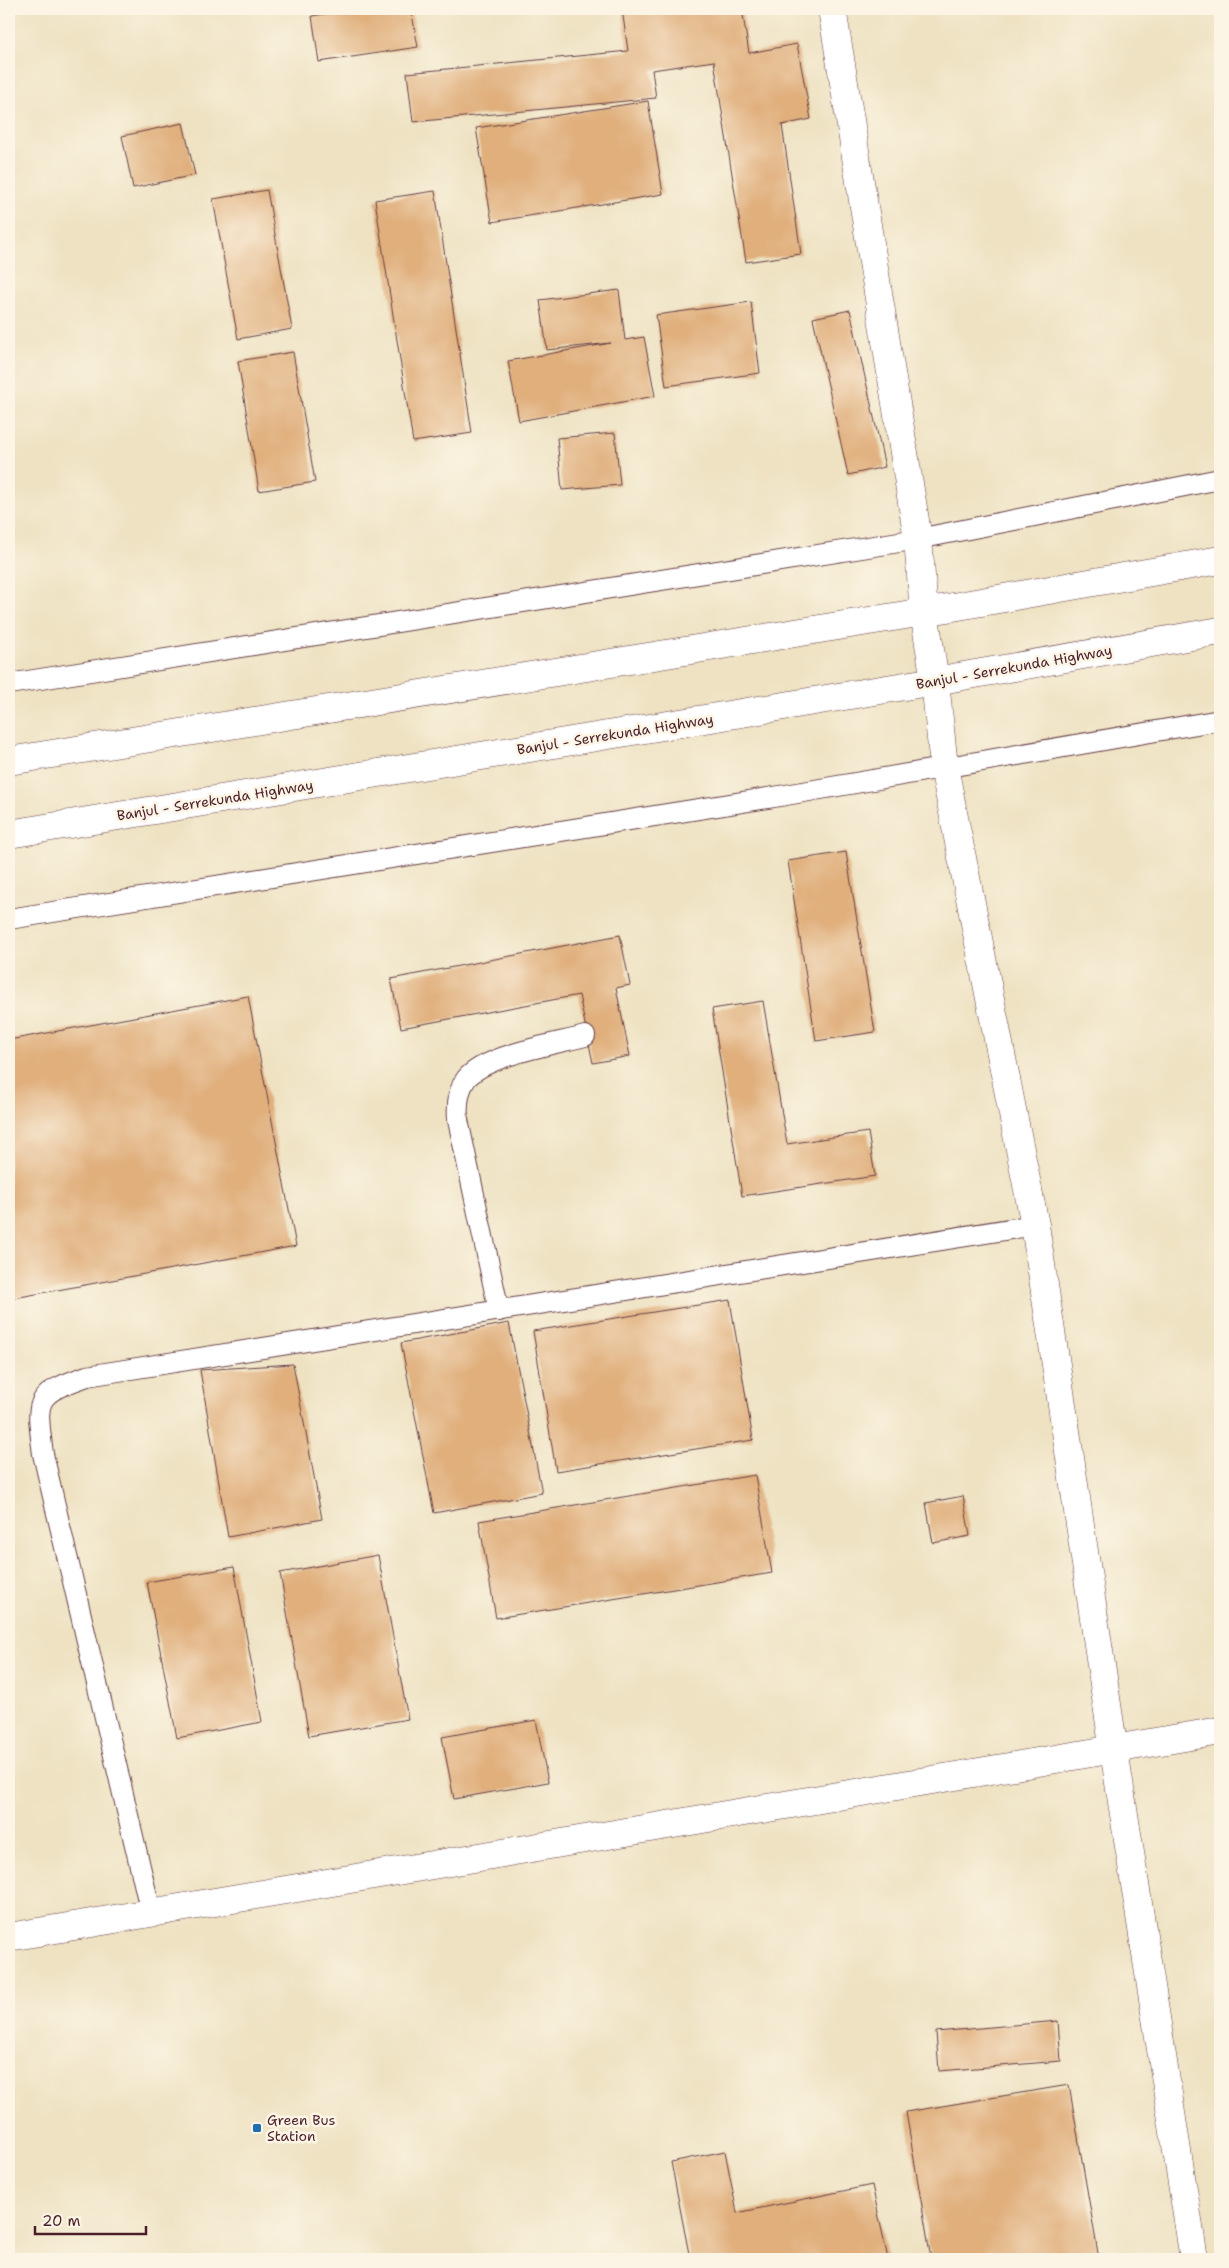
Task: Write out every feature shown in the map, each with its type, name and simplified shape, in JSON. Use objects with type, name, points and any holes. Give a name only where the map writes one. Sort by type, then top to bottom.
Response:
[{"type":"main road","points":[[832,9],[918,539],[924,612],[935,681],[944,767],[1035,1225],[1114,1751],[1194,2259]]},
{"type":"main road","points":[[9,761],[924,612],[1220,560]]},
{"type":"main road","name":"Banjul - Serrekunda Highway","points":[[9,834],[935,681],[1220,631]]},
{"type":"main road","points":[[9,1937],[1220,1732]]},
{"type":"lane","points":[[9,684],[918,539],[1220,478]]},
{"type":"lane","points":[[9,919],[294,875],[1220,720]]},
{"type":"lane","points":[[499,1311],[458,1120],[459,1096],[466,1080],[487,1064],[515,1054],[585,1036]]},
{"type":"lane","points":[[151,1914],[43,1454],[39,1421],[40,1404],[46,1395],[56,1387],[87,1376],[1035,1225]]},
{"type":"building","points":[[356,9],[411,9],[418,47],[319,62],[312,16]]},
{"type":"building","points":[[622,9],[742,9],[749,53],[797,44],[811,119],[782,125],[801,254],[746,262],[714,61],[652,70],[656,98],[413,122],[407,73],[628,51]]},
{"type":"building","points":[[648,101],[663,194],[492,222],[476,128]]},
{"type":"building","points":[[183,123],[195,175],[133,188],[122,136]]},
{"type":"building","points":[[267,190],[292,329],[238,339],[213,199]]},
{"type":"building","points":[[435,191],[472,433],[413,442],[375,200]]},
{"type":"building","points":[[619,290],[625,340],[644,337],[655,396],[519,421],[508,361],[611,343],[547,350],[540,300]]},
{"type":"building","points":[[751,302],[760,373],[666,386],[656,315]]},
{"type":"building","points":[[850,310],[885,467],[848,475],[813,318]]},
{"type":"building","points":[[293,352],[315,482],[259,491],[238,361]]},
{"type":"building","points":[[615,433],[620,485],[562,490],[557,438]]},
{"type":"building","points":[[846,852],[875,1032],[816,1041],[788,861]]},
{"type":"building","points":[[620,935],[630,985],[616,988],[630,1056],[593,1063],[579,995],[401,1028],[391,979]]},
{"type":"building","points":[[248,996],[296,1246],[9,1299],[9,1040]]},
{"type":"building","points":[[763,1001],[787,1144],[868,1132],[875,1176],[742,1196],[712,1009]]},
{"type":"building","points":[[730,1300],[753,1440],[556,1471],[533,1331]]},
{"type":"building","points":[[509,1323],[542,1493],[434,1513],[401,1343]]},
{"type":"building","points":[[293,1364],[322,1519],[228,1537],[200,1370]]},
{"type":"building","points":[[755,1475],[772,1573],[496,1618],[479,1521]]},
{"type":"building","points":[[963,1496],[970,1536],[933,1543],[926,1503]]},
{"type":"building","points":[[378,1555],[408,1719],[309,1736],[280,1573]]},
{"type":"building","points":[[234,1567],[262,1722],[177,1738],[147,1582]]},
{"type":"building","points":[[536,1720],[548,1782],[454,1799],[442,1737]]},
{"type":"building","points":[[1058,2021],[1061,2061],[939,2071],[936,2032]]},
{"type":"building","points":[[1069,2085],[1099,2259],[931,2259],[906,2112]]},
{"type":"building","points":[[725,2151],[737,2213],[872,2185],[888,2259],[690,2259],[671,2162]]},
{"type":"place","name":"Green Bus Station","points":[[257,2128]]}]
